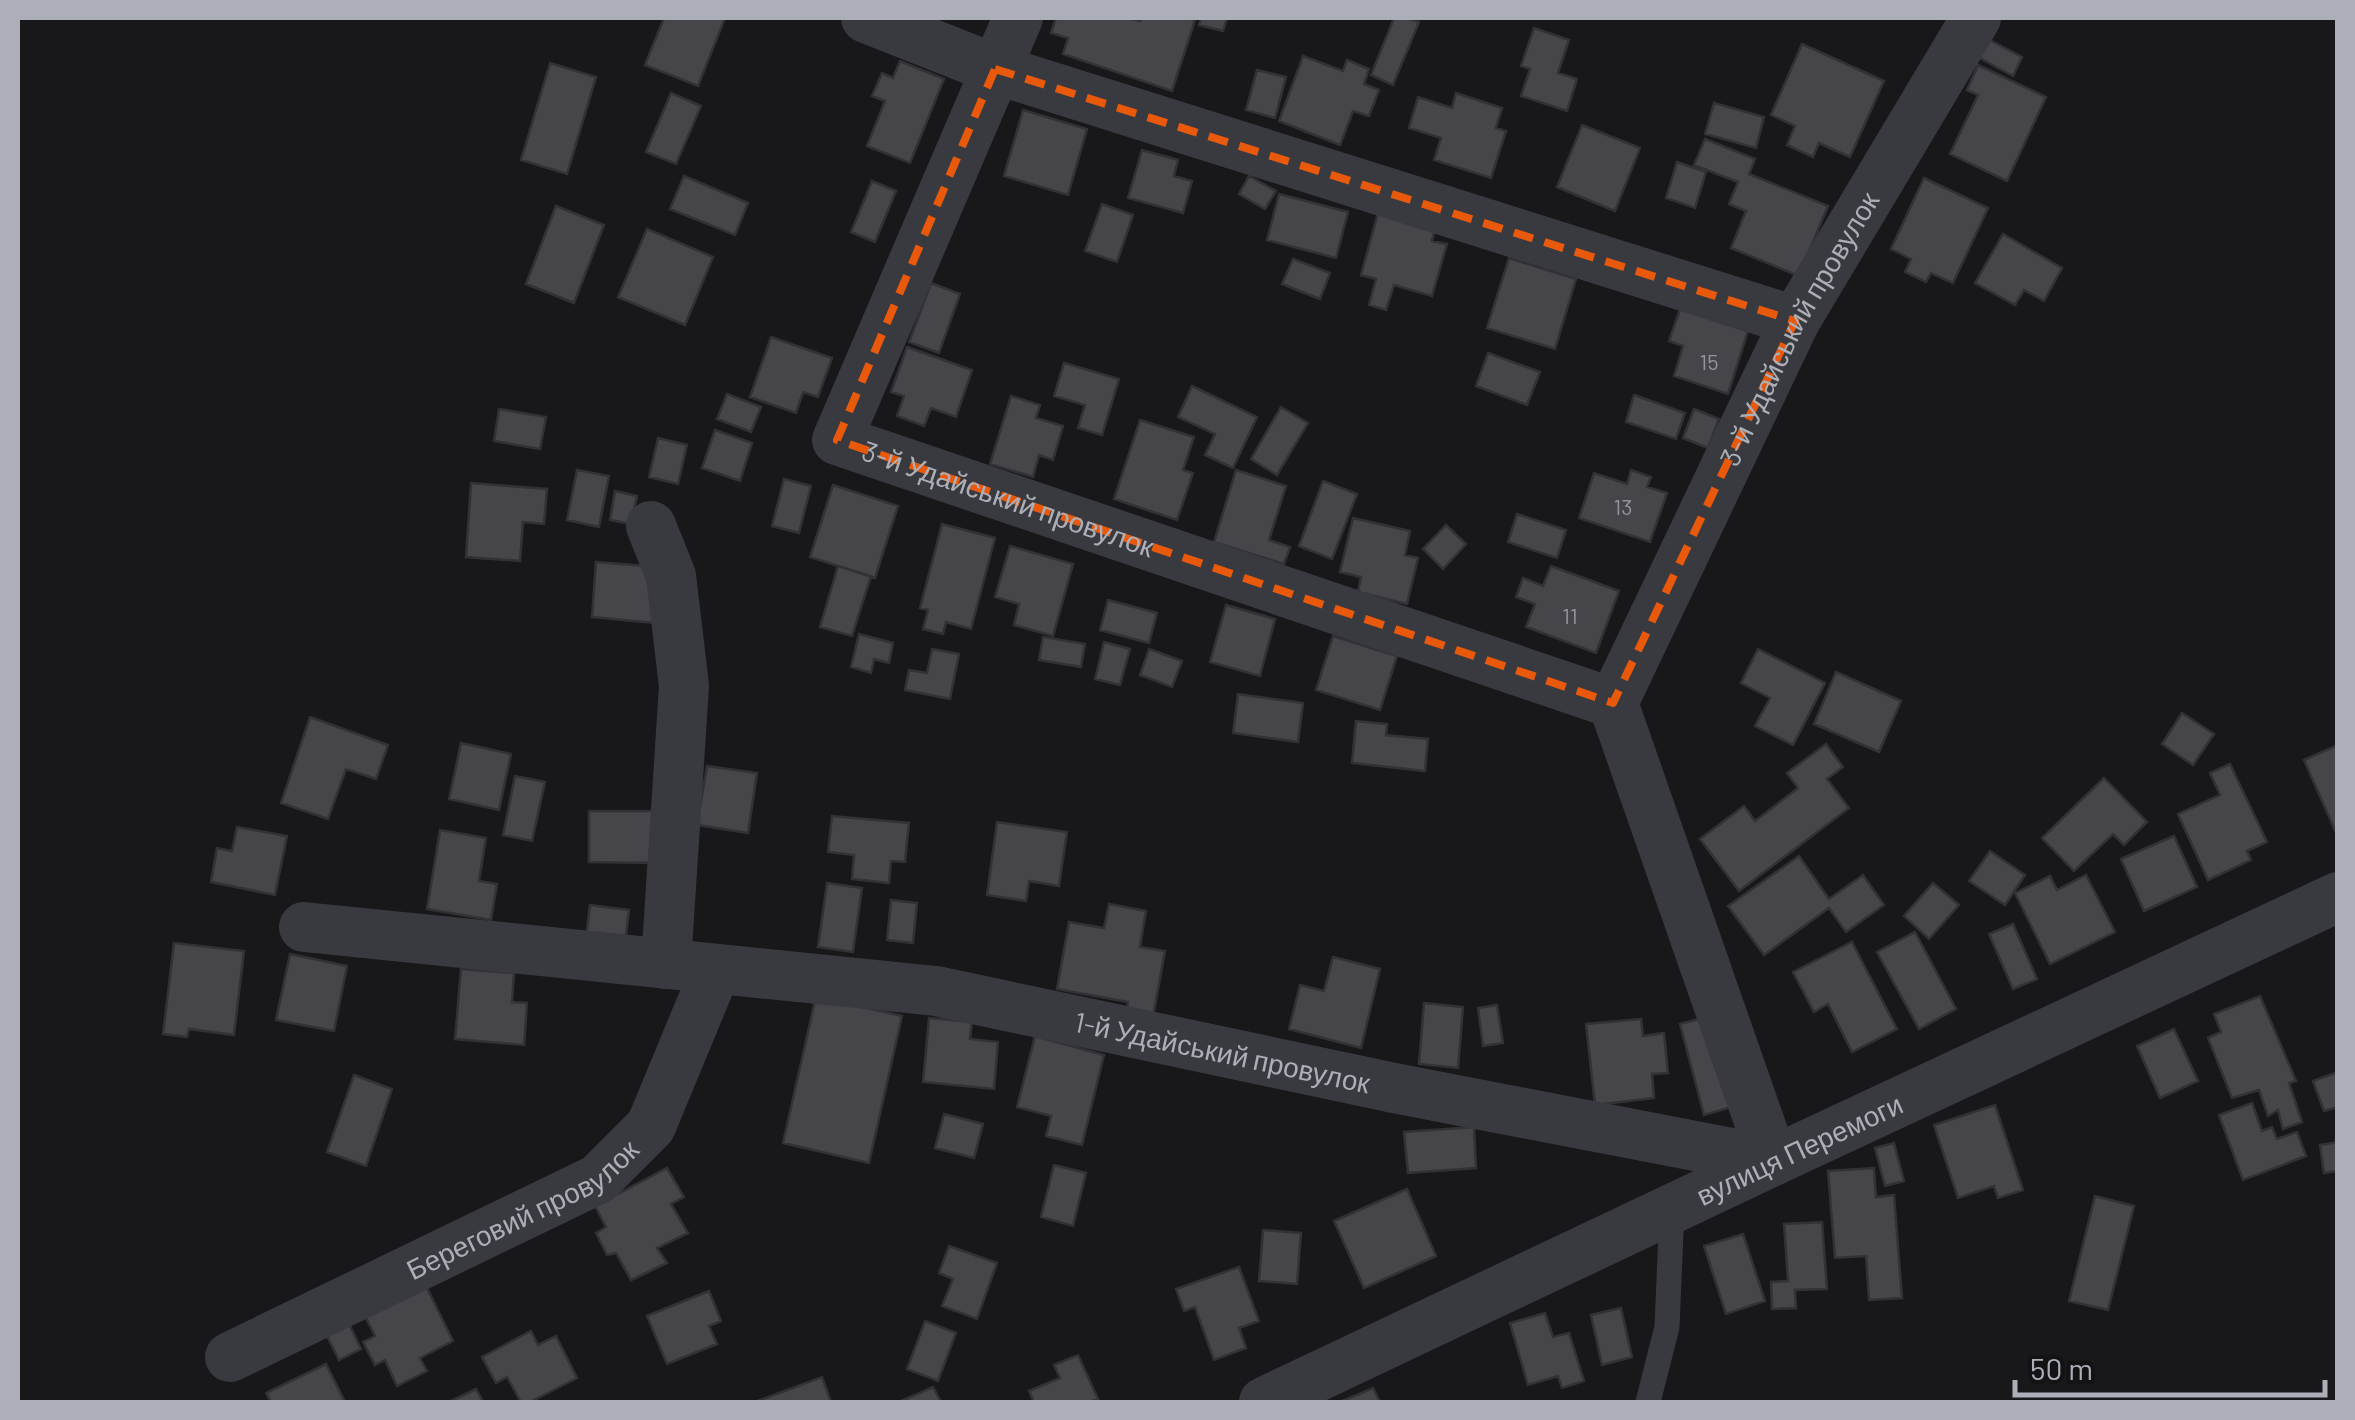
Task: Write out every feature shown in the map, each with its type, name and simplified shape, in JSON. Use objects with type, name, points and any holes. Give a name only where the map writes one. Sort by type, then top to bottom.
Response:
[{"type":"street","points":[[866,18],[995,69],[1795,321]]},
{"type":"street","name":"3-й Удайський провулок","points":[[1018,18],[837,440],[1613,704],[1795,321],[1976,18]]},
{"type":"street","points":[[650,526],[671,576],[684,686],[666,964]]},
{"type":"street","points":[[1613,704],[1773,1160]]},
{"type":"street","name":"вулиця Перемоги","points":[[1264,1402],[2338,896]]},
{"type":"street","name":"1-й Удайський провулок","points":[[304,928],[936,991],[1394,1088],[1773,1160]]},
{"type":"street","name":"Береговий провулок","points":[[230,1357],[598,1179],[651,1126],[716,969]]},
{"type":"lane","points":[[1648,1402],[1666,1327],[1672,1208]]},
{"type":"highlighted area","points":[[995,69],[1795,321],[1613,703],[837,440]]},
{"type":"building","points":[[664,18],[725,18],[698,86],[645,65]]},
{"type":"building","points":[[1056,18],[1195,20],[1172,91],[1063,54],[1068,38],[1051,33]]},
{"type":"building","points":[[1201,18],[1227,18],[1223,31],[1199,25]]},
{"type":"building","points":[[1394,18],[1419,22],[1393,85],[1371,75]]},
{"type":"building","points":[[1534,28],[1569,40],[1558,73],[1577,79],[1567,111],[1521,96],[1530,69],[1521,66]]},
{"type":"building","points":[[1986,38],[2022,57],[2013,76],[1976,56]]},
{"type":"building","points":[[1802,44],[1884,81],[1850,157],[1819,143],[1813,157],[1787,145],[1795,126],[1771,115]]},
{"type":"building","points":[[1303,56],[1343,71],[1347,60],[1369,69],[1364,84],[1379,90],[1369,116],[1353,111],[1340,145],[1279,121]]},
{"type":"building","points":[[900,61],[944,79],[910,163],[867,146],[885,101],[872,96],[882,73],[893,78]]},
{"type":"building","points":[[550,63],[596,77],[567,174],[521,160]]},
{"type":"building","points":[[1978,65],[2046,97],[2007,181],[1950,154],[1978,95],[1967,90]]},
{"type":"building","points":[[1257,70],[1286,77],[1275,118],[1246,110]]},
{"type":"building","points":[[671,93],[701,106],[676,164],[646,152]]},
{"type":"building","points":[[1456,93],[1502,108],[1496,128],[1506,131],[1491,178],[1434,160],[1441,138],[1409,128],[1418,97],[1452,108]]},
{"type":"building","points":[[1714,103],[1764,117],[1756,148],[1705,134]]},
{"type":"building","points":[[1023,110],[1087,129],[1068,195],[1004,176]]},
{"type":"building","points":[[1582,125],[1640,148],[1615,211],[1557,187]]},
{"type":"building","points":[[1705,139],[1755,159],[1749,174],[1828,206],[1799,276],[1731,248],[1746,211],[1729,204],[1738,182],[1694,165]]},
{"type":"building","points":[[1142,150],[1178,160],[1174,176],[1192,181],[1183,213],[1128,198]]},
{"type":"building","points":[[1677,162],[1706,172],[1695,208],[1666,198]]},
{"type":"building","points":[[684,176],[748,203],[735,235],[670,209]]},
{"type":"building","points":[[1249,176],[1276,191],[1265,209],[1239,194]]},
{"type":"building","points":[[1924,178],[1988,208],[1953,283],[1931,273],[1926,282],[1905,272],[1911,259],[1891,249]]},
{"type":"building","points":[[872,181],[896,191],[875,242],[851,232]]},
{"type":"building","points":[[1279,194],[1348,212],[1336,258],[1267,240]]},
{"type":"building","points":[[1102,204],[1133,215],[1117,262],[1085,251]]},
{"type":"building","points":[[556,206],[604,225],[574,303],[526,284]]},
{"type":"building","points":[[1378,213],[1435,229],[1432,241],[1447,244],[1432,296],[1394,285],[1386,310],[1369,305],[1376,279],[1361,275]]},
{"type":"building","points":[[647,229],[713,257],[685,325],[618,297]]},
{"type":"building","points":[[2003,234],[2062,268],[2044,301],[2024,290],[2015,305],[1975,283]]},
{"type":"building","points":[[1509,258],[1576,279],[1555,349],[1487,328]]},
{"type":"building","points":[[1293,259],[1330,273],[1320,299],[1282,284]]},
{"type":"building","points":[[931,283],[960,294],[939,353],[909,342]]},
{"type":"building","points":[[1680,309],[1748,331],[1728,394],[1674,376],[1683,346],[1669,341]]},
{"type":"building","points":[[771,337],[832,358],[818,397],[803,392],[796,413],[750,397]]},
{"type":"building","points":[[907,347],[972,370],[956,417],[931,408],[924,426],[897,416],[904,396],[891,392]]},
{"type":"building","points":[[1488,353],[1540,372],[1527,405],[1476,386]]},
{"type":"building","points":[[1064,363],[1119,379],[1102,435],[1078,428],[1085,405],[1054,396]]},
{"type":"building","points":[[1192,386],[1257,417],[1233,468],[1205,455],[1215,434],[1178,417]]},
{"type":"building","points":[[727,394],[761,407],[751,432],[717,419]]},
{"type":"building","points":[[1634,395],[1685,413],[1676,439],[1626,422]]},
{"type":"building","points":[[1011,396],[1040,405],[1036,418],[1063,426],[1053,460],[1039,455],[1033,477],[990,464]]},
{"type":"building","points":[[1281,407],[1308,423],[1277,475],[1251,459]]},
{"type":"building","points":[[499,409],[546,417],[540,449],[494,441]]},
{"type":"building","points":[[1694,409],[1719,419],[1708,448],[1683,438]]},
{"type":"building","points":[[1140,420],[1194,437],[1183,470],[1193,473],[1177,520],[1114,499]]},
{"type":"building","points":[[715,430],[752,443],[740,481],[702,468]]},
{"type":"building","points":[[658,438],[687,445],[678,484],[649,477]]},
{"type":"building","points":[[577,470],[609,476],[599,527],[567,520]]},
{"type":"building","points":[[1236,470],[1286,486],[1269,540],[1290,547],[1284,564],[1214,542]]},
{"type":"building","points":[[1631,470],[1651,477],[1647,487],[1667,493],[1650,542],[1579,518],[1594,473],[1627,484]]},
{"type":"building","points":[[784,479],[811,486],[799,533],[772,526]]},
{"type":"building","points":[[1323,481],[1357,494],[1332,559],[1299,546]]},
{"type":"building","points":[[471,483],[547,489],[544,524],[523,522],[520,561],[466,557]]},
{"type":"building","points":[[833,485],[898,506],[875,578],[810,557]]},
{"type":"building","points":[[615,491],[637,496],[631,524],[610,520]]},
{"type":"building","points":[[1517,514],[1566,530],[1557,558],[1508,542]]},
{"type":"building","points":[[1353,518],[1410,531],[1405,555],[1418,558],[1407,604],[1358,592],[1361,577],[1340,572]]},
{"type":"building","points":[[942,524],[995,538],[971,629],[946,622],[943,634],[923,629],[928,610],[920,608]]},
{"type":"building","points":[[1446,525],[1466,544],[1443,569],[1423,549]]},
{"type":"building","points":[[1010,546],[1073,564],[1053,636],[1014,625],[1019,604],[995,597]]},
{"type":"building","points":[[596,562],[660,567],[655,623],[592,617]]},
{"type":"building","points":[[838,566],[871,576],[852,636],[820,627]]},
{"type":"building","points":[[1551,566],[1619,591],[1596,653],[1526,627],[1535,604],[1516,597],[1523,578],[1543,586]]},
{"type":"building","points":[[1108,600],[1157,613],[1149,643],[1100,630]]},
{"type":"building","points":[[1226,605],[1275,619],[1260,676],[1210,662]]},
{"type":"building","points":[[859,634],[893,643],[889,663],[874,659],[871,673],[851,667]]},
{"type":"building","points":[[1333,636],[1397,656],[1380,710],[1316,690]]},
{"type":"building","points":[[1043,637],[1085,644],[1081,667],[1039,660]]},
{"type":"building","points":[[1104,642],[1130,649],[1120,685],[1095,679]]},
{"type":"building","points":[[932,649],[959,654],[950,699],[905,690],[909,670],[927,673]]},
{"type":"building","points":[[1149,649],[1182,661],[1172,687],[1140,675]]},
{"type":"building","points":[[1758,649],[1825,683],[1793,745],[1755,726],[1770,698],[1741,683]]},
{"type":"building","points":[[1836,672],[1901,701],[1879,752],[1814,724]]},
{"type":"building","points":[[1238,694],[1303,703],[1298,742],[1233,733]]},
{"type":"building","points":[[2182,713],[2214,734],[2193,765],[2162,744]]},
{"type":"building","points":[[310,717],[388,745],[376,779],[346,769],[328,819],[281,803]]},
{"type":"building","points":[[1356,721],[1387,724],[1386,735],[1428,739],[1425,771],[1352,763]]},
{"type":"building","points":[[461,743],[511,754],[499,810],[449,799]]},
{"type":"building","points":[[1826,744],[1843,767],[1827,779],[1849,808],[1739,891],[1700,839],[1744,806],[1755,821],[1798,788],[1787,773]]},
{"type":"building","points":[[2338,745],[2338,835],[2337,835],[2304,760]]},
{"type":"building","points":[[2230,764],[2267,842],[2247,851],[2251,860],[2208,880],[2178,814],[2220,795],[2210,773]]},
{"type":"building","points":[[707,766],[757,773],[748,833],[697,825]]},
{"type":"building","points":[[515,776],[545,782],[532,841],[503,835]]},
{"type":"building","points":[[2104,778],[2147,822],[2124,845],[2113,834],[2074,871],[2042,838]]},
{"type":"building","points":[[589,811],[656,811],[656,863],[589,862]]},
{"type":"building","points":[[832,816],[909,823],[905,862],[891,861],[889,883],[852,879],[854,855],[828,852]]},
{"type":"building","points":[[997,822],[1067,832],[1059,886],[1029,881],[1026,901],[987,895]]},
{"type":"building","points":[[237,827],[287,836],[275,895],[211,882],[217,848],[232,851]]},
{"type":"building","points":[[440,830],[486,838],[479,881],[497,884],[491,920],[427,909]]},
{"type":"building","points":[[2174,836],[2197,887],[2144,911],[2121,859]]},
{"type":"building","points":[[1990,851],[2025,875],[2005,905],[1969,881]]},
{"type":"building","points":[[1799,856],[1829,899],[1863,875],[1884,905],[1846,932],[1829,908],[1764,955],[1728,906]]},
{"type":"building","points":[[2086,875],[2115,932],[2050,964],[2015,893],[2050,876],[2057,890]]},
{"type":"building","points":[[827,883],[862,888],[853,952],[818,947]]},
{"type":"building","points":[[1933,883],[1959,905],[1929,939],[1904,916]]},
{"type":"building","points":[[891,900],[917,903],[913,943],[887,940]]},
{"type":"building","points":[[1109,904],[1146,911],[1140,947],[1165,951],[1153,1017],[1126,1012],[1128,1002],[1057,989],[1069,922],[1104,928]]},
{"type":"building","points":[[590,905],[629,910],[625,943],[586,938]]},
{"type":"building","points":[[2013,924],[2037,979],[2013,989],[1989,934]]},
{"type":"building","points":[[1915,932],[1956,1009],[1919,1029],[1877,952]]},
{"type":"building","points":[[1852,942],[1897,1029],[1852,1052],[1828,1004],[1814,1012],[1793,972]]},
{"type":"building","points":[[174,943],[244,951],[234,1035],[189,1029],[187,1037],[163,1034]]},
{"type":"building","points":[[290,954],[347,966],[334,1031],[276,1020]]},
{"type":"building","points":[[1333,957],[1380,969],[1361,1048],[1289,1029],[1300,985],[1324,991]]},
{"type":"building","points":[[461,969],[514,973],[512,1002],[527,1003],[524,1045],[455,1039]]},
{"type":"building","points":[[816,996],[902,1016],[869,1163],[783,1143]]},
{"type":"building","points":[[2260,996],[2296,1081],[2289,1083],[2302,1122],[2283,1129],[2278,1110],[2268,1116],[2259,1090],[2232,1098],[2208,1038],[2221,1032],[2214,1014]]},
{"type":"building","points":[[1424,1003],[1463,1007],[1458,1068],[1419,1064]]},
{"type":"building","points":[[1497,1005],[1503,1043],[1483,1046],[1478,1008]]},
{"type":"building","points":[[1711,1016],[1735,1106],[1704,1115],[1680,1024]]},
{"type":"building","points":[[929,1018],[972,1022],[970,1039],[998,1042],[994,1089],[923,1082]]},
{"type":"building","points":[[1641,1019],[1643,1036],[1664,1033],[1668,1073],[1652,1074],[1654,1098],[1595,1105],[1586,1024]]},
{"type":"building","points":[[2174,1029],[2198,1081],[2160,1098],[2137,1046]]},
{"type":"building","points":[[1035,1036],[1104,1055],[1082,1145],[1046,1136],[1051,1116],[1017,1107]]},
{"type":"building","points":[[2338,1072],[2338,1107],[2324,1111],[2313,1081]]},
{"type":"building","points":[[354,1075],[392,1089],[366,1166],[327,1152]]},
{"type":"building","points":[[2252,1103],[2262,1131],[2272,1127],[2277,1139],[2297,1132],[2306,1156],[2243,1180],[2219,1115]]},
{"type":"building","points":[[1995,1105],[2023,1190],[1998,1198],[1994,1186],[1958,1198],[1934,1125]]},
{"type":"building","points":[[944,1114],[983,1124],[974,1158],[935,1148]]},
{"type":"building","points":[[1474,1127],[1476,1168],[1408,1173],[1404,1132]]},
{"type":"building","points":[[2338,1142],[2338,1171],[2324,1173],[2320,1145]]},
{"type":"building","points":[[1894,1143],[1904,1181],[1885,1186],[1875,1148]]},
{"type":"building","points":[[1054,1165],[1086,1173],[1073,1226],[1041,1217]]},
{"type":"building","points":[[667,1168],[684,1197],[671,1204],[688,1233],[657,1248],[667,1263],[631,1280],[616,1253],[607,1255],[596,1233],[606,1227],[595,1206]]},
{"type":"building","points":[[1874,1168],[1876,1197],[1894,1195],[1902,1298],[1869,1300],[1866,1256],[1835,1258],[1828,1171]]},
{"type":"building","points":[[1407,1189],[1436,1256],[1364,1288],[1334,1221]]},
{"type":"building","points":[[2095,1196],[2134,1206],[2108,1310],[2069,1301]]},
{"type":"building","points":[[1822,1222],[1827,1289],[1795,1290],[1796,1308],[1772,1309],[1771,1282],[1788,1281],[1784,1224]]},
{"type":"building","points":[[1263,1230],[1301,1233],[1297,1284],[1259,1281]]},
{"type":"building","points":[[1743,1234],[1765,1301],[1726,1314],[1704,1246]]},
{"type":"building","points":[[949,1246],[997,1263],[977,1319],[942,1306],[953,1279],[939,1273]]},
{"type":"building","points":[[1239,1267],[1259,1321],[1239,1328],[1246,1348],[1214,1360],[1195,1307],[1184,1311],[1176,1289]]},
{"type":"building","points":[[425,1284],[453,1341],[420,1358],[427,1371],[397,1386],[385,1360],[375,1365],[363,1342],[375,1336],[364,1314]]},
{"type":"building","points":[[709,1291],[721,1321],[709,1326],[717,1344],[667,1364],[647,1316]]},
{"type":"building","points":[[1621,1308],[1632,1357],[1602,1365],[1591,1315]]},
{"type":"building","points":[[343,1311],[361,1349],[339,1360],[320,1322]]},
{"type":"building","points":[[1545,1313],[1553,1337],[1569,1333],[1584,1381],[1562,1388],[1558,1376],[1528,1385],[1510,1323]]},
{"type":"building","points":[[925,1321],[956,1333],[938,1381],[907,1369]]},
{"type":"building","points":[[531,1331],[538,1345],[556,1336],[577,1378],[530,1402],[521,1402],[507,1377],[496,1383],[482,1357]]},
{"type":"building","points":[[1078,1355],[1098,1399],[1034,1402],[1029,1391],[1060,1378],[1054,1365]]},
{"type":"building","points":[[326,1364],[345,1402],[271,1402],[266,1393]]},
{"type":"building","points":[[822,1377],[831,1402],[755,1402]]},
{"type":"building","points":[[933,1387],[941,1402],[899,1402]]},
{"type":"building","points":[[1373,1388],[1380,1402],[1340,1402]]},
{"type":"building","points":[[476,1389],[483,1402],[449,1402]]}]
